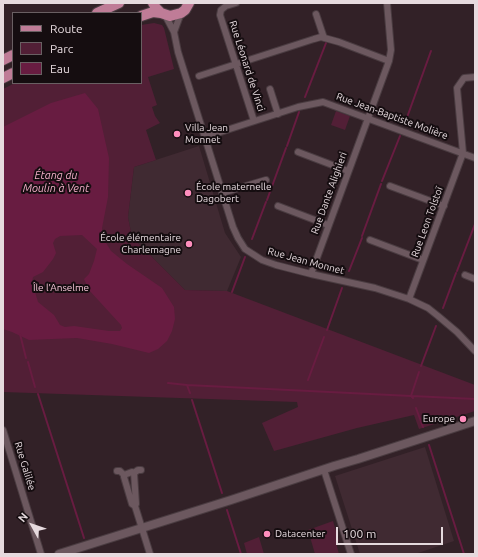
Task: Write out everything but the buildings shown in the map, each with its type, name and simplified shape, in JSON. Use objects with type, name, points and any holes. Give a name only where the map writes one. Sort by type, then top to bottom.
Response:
[{"type":"main road","points":[[99,12],[119,3]]},
{"type":"main road","points":[[153,3],[163,14]]},
{"type":"main road","points":[[142,16],[154,12],[176,15],[185,10],[189,3]]},
{"type":"main road","points":[[3,60],[12,56]]},
{"type":"main road","points":[[3,78],[12,74]]},
{"type":"street","name":"Rue Léonard de Vinci","points":[[236,3],[226,6],[221,10],[220,15],[254,121]]},
{"type":"street","points":[[367,119],[389,61],[391,50],[387,3]]},
{"type":"street","points":[[174,32],[181,13]]},
{"type":"street","name":"Rue Jean Monnet","points":[[163,14],[174,32],[178,52],[233,227],[238,238],[246,248],[262,260],[276,265],[375,288],[409,299],[428,308],[475,351]]},
{"type":"street","points":[[316,14],[324,38]]},
{"type":"street","points":[[199,76],[314,38],[324,38],[339,42],[389,61]]},
{"type":"street","points":[[463,153],[456,88],[464,78],[475,77]]},
{"type":"street","points":[[270,89],[278,114]]},
{"type":"street","name":"Rue Jean-Baptiste Molière","points":[[205,137],[307,105],[323,102],[475,158]]},
{"type":"street","name":"Rue Dante Alighieri","points":[[311,274],[367,119]]},
{"type":"street","points":[[298,152],[348,171]]},
{"type":"street","name":"Rue Leon Tolstoï","points":[[409,299],[463,153]]},
{"type":"street","points":[[222,194],[266,180]]},
{"type":"street","points":[[390,186],[444,206]]},
{"type":"street","points":[[278,206],[328,225]]},
{"type":"street","points":[[370,240],[424,260]]},
{"type":"street","points":[[465,276],[475,279]]},
{"type":"street","points":[[59,554],[475,421]]},
{"type":"street","name":"Rue Galilée","points":[[3,430],[41,554]]},
{"type":"street","points":[[124,475],[141,470]]},
{"type":"street","points":[[324,470],[351,554]]},
{"type":"street","points":[[116,471],[120,471],[124,475],[132,504],[135,506]]},
{"type":"street","points":[[134,473],[135,506],[150,554]]},
{"type":"shaded area","points":[[199,146],[225,233],[241,257],[227,291],[185,290],[132,237],[128,217],[134,167]]},
{"type":"shaded area","points":[[425,447],[454,541],[415,554],[360,554],[335,476]]},
{"type":"green space","name":"Île l'Anselme","points":[[154,23],[162,25],[174,69],[148,77],[157,105],[152,107],[155,116],[160,123],[146,130],[156,160],[134,167],[128,217],[132,237],[185,290],[227,291],[475,385],[475,411],[419,429],[414,415],[357,428],[274,451],[262,423],[298,407],[297,402],[3,392],[3,89],[13,84],[142,84],[142,25]]},
{"type":"green space","points":[[336,111],[350,116],[345,130],[331,125]]},
{"type":"green space","points":[[333,521],[339,541],[336,543],[339,554],[315,554],[308,530]]},
{"type":"green space","points":[[259,537],[264,554],[247,554],[244,543]]},
{"type":"water","name":"Étang du Moulin à Vent","points":[[85,93],[98,109],[109,158],[108,197],[102,228],[103,238],[111,251],[162,288],[174,307],[175,319],[172,331],[167,341],[158,349],[149,353],[112,344],[77,338],[29,340],[3,329],[3,127],[51,103]],"holes":[[[82,235],[97,249],[89,274],[84,279],[89,290],[121,325],[122,328],[120,331],[74,326],[65,327],[60,325],[54,315],[38,302],[32,282],[33,277],[43,272],[53,259],[56,253],[53,243],[55,239],[60,236]]]},
{"type":"waterway","points":[[305,97],[326,43]]},
{"type":"waterway","points":[[405,123],[431,51]]},
{"type":"waterway","points":[[287,146],[299,112]]},
{"type":"waterway","points":[[382,181],[400,136]]},
{"type":"waterway","points":[[267,200],[286,148]]},
{"type":"waterway","points":[[362,236],[381,184]]},
{"type":"waterway","points":[[252,239],[266,202]]},
{"type":"waterway","points":[[457,271],[475,224]]},
{"type":"waterway","points":[[349,271],[362,238]]},
{"type":"waterway","points":[[232,292],[245,257]]},
{"type":"waterway","points":[[443,308],[456,273]]},
{"type":"waterway","points":[[327,330],[342,288]]},
{"type":"waterway","points":[[421,366],[436,326]]},
{"type":"waterway","points":[[20,334],[26,358]]},
{"type":"waterway","points":[[308,380],[324,337]]},
{"type":"waterway","points":[[28,362],[35,387]]},
{"type":"waterway","points":[[411,396],[419,372]]},
{"type":"waterway","points":[[168,383],[411,396],[413,398]]},
{"type":"waterway","points":[[187,385],[190,393]]},
{"type":"waterway","points":[[38,394],[84,538]]},
{"type":"waterway","points":[[412,396],[475,399]]},
{"type":"waterway","points":[[192,400],[222,493]]},
{"type":"waterway","points":[[416,408],[423,427]]},
{"type":"waterway","points":[[429,445],[464,554]]},
{"type":"waterway","points":[[227,510],[241,554]]},
{"type":"place","name":"Villa Jean Monnet","points":[[177,134]]},
{"type":"place","name":"École maternelle Dagobert","points":[[188,193]]},
{"type":"place","name":"École élémentaire Charlemagne","points":[[189,244]]},
{"type":"place","name":"Europe","points":[[463,419]]},
{"type":"place","name":"Datacenter","points":[[267,534]]}]
